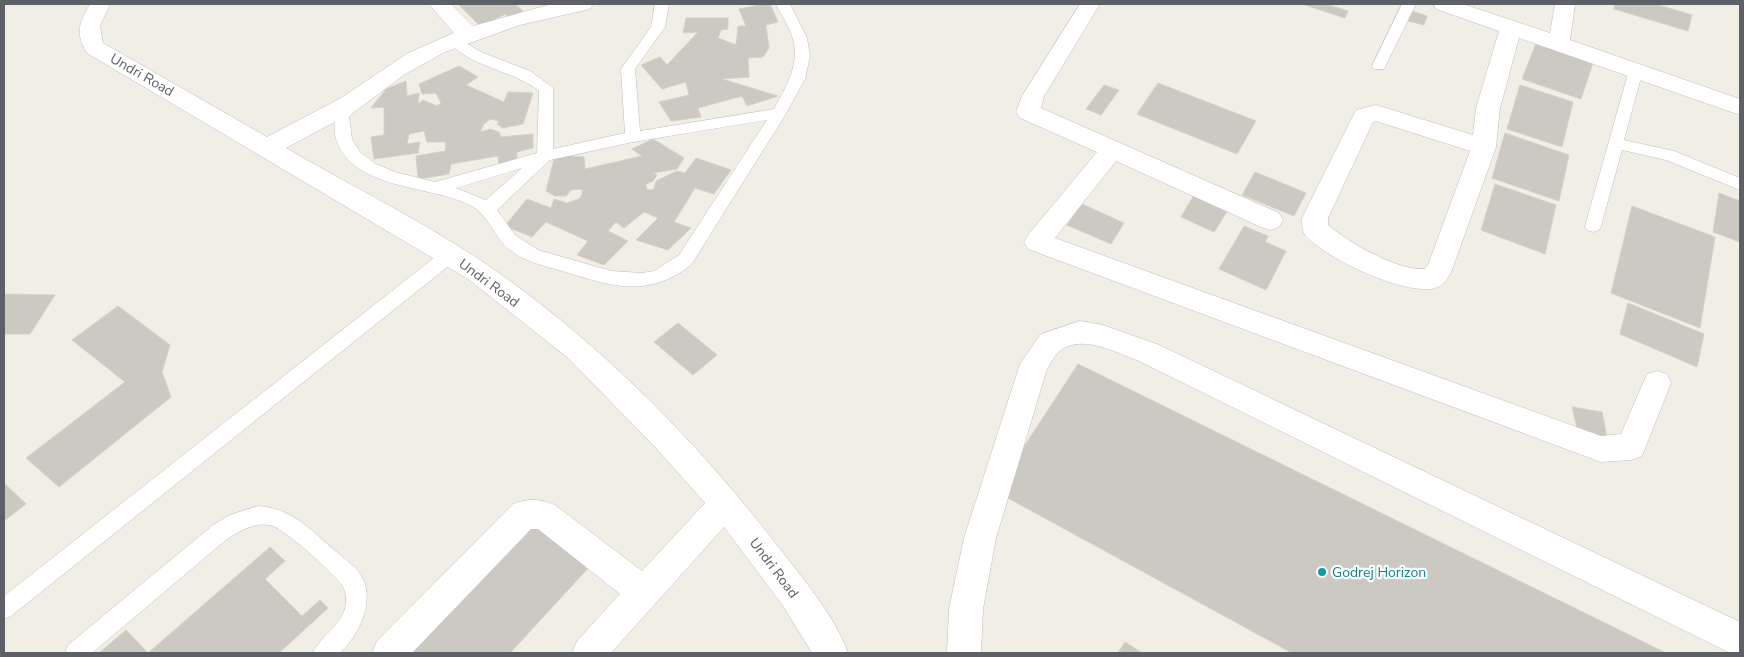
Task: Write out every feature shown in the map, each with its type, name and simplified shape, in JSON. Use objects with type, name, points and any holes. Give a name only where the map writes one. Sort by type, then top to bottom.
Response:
[{"type":"street","name":"Undri Road","points":[[100,4],[88,30],[89,38],[95,48],[450,255],[477,272],[578,349],[668,440],[725,503],[796,596],[831,653]]},
{"type":"street","points":[[439,4],[463,38]]},
{"type":"street","points":[[267,148],[361,96],[397,69],[463,38],[562,7],[582,4]]},
{"type":"street","points":[[1090,4],[1033,96],[1028,112],[1270,220]]},
{"type":"street","points":[[1443,4],[1559,43],[1740,108]]},
{"type":"street","points":[[1559,43],[1565,4]]},
{"type":"street","points":[[1484,147],[1394,117],[1376,113],[1364,116],[1314,218],[1315,229],[1327,240],[1392,271],[1413,280],[1431,279],[1439,270],[1484,147],[1488,108],[1511,27]]},
{"type":"street","points":[[1112,150],[1037,242],[1601,448],[1631,447],[1657,383]]},
{"type":"street","points":[[964,653],[966,609],[980,538],[1034,364],[1051,342],[1080,332],[1104,336],[1150,353],[1740,640]]},
{"type":"street","points":[[589,653],[725,503]]},
{"type":"street","points":[[389,653],[524,514],[544,515],[643,592]]},
{"type":"lane","points":[[633,137],[628,69],[658,27],[662,4]]},
{"type":"lane","points":[[361,96],[341,116],[340,133],[349,151],[372,170],[461,195],[493,213],[501,229],[514,244],[528,253],[595,275],[623,281],[658,278],[674,271],[685,260],[779,114],[798,79],[803,56],[800,38],[783,4]]},
{"type":"lane","points":[[1378,66],[1409,4]]},
{"type":"lane","points":[[463,38],[466,52],[537,80],[546,89],[545,156],[487,209]]},
{"type":"lane","points":[[1593,226],[1636,70]]},
{"type":"lane","points":[[433,188],[545,156],[633,137],[779,114]]},
{"type":"lane","points":[[1615,143],[1669,155],[1740,184]]},
{"type":"lane","points":[[4,609],[450,255]]},
{"type":"lane","points":[[76,653],[220,532],[237,522],[258,515],[273,516],[292,525],[351,580],[357,599],[351,621],[336,642],[324,653]]},
{"type":"building","points":[[458,4],[515,4],[523,11],[508,17],[506,14],[495,19],[499,22],[483,29]]},
{"type":"building","points":[[770,4],[778,22],[766,25],[769,48],[763,57],[748,58],[749,77],[722,79],[778,96],[747,106],[742,96],[698,108],[701,117],[671,121],[659,102],[689,95],[686,82],[662,89],[641,65],[660,57],[667,65],[698,32],[683,33],[686,18],[728,18],[728,29],[721,30],[718,38],[736,45],[738,26],[746,26],[739,9]]},
{"type":"building","points":[[1302,4],[1326,4],[1348,11],[1345,18]]},
{"type":"building","points":[[1615,4],[1655,4],[1692,15],[1688,31],[1614,9]]},
{"type":"building","points":[[1412,11],[1427,16],[1424,25],[1408,21]]},
{"type":"building","points":[[1537,41],[1594,60],[1581,99],[1522,79]]},
{"type":"building","points":[[459,66],[478,77],[466,85],[504,102],[508,92],[533,93],[523,124],[503,128],[497,124],[499,121],[490,119],[484,124],[480,132],[491,129],[499,132],[501,137],[533,134],[533,148],[517,152],[517,160],[499,164],[498,156],[451,164],[449,174],[418,179],[416,156],[445,151],[446,142],[427,142],[424,131],[409,134],[407,144],[420,142],[418,153],[374,159],[371,137],[384,135],[384,107],[371,108],[386,89],[406,81],[407,96],[419,93],[418,104],[423,100],[437,106],[441,103],[436,93],[422,94],[419,84]]},
{"type":"building","points":[[1158,83],[1256,121],[1237,154],[1137,114]]},
{"type":"building","points":[[1104,85],[1119,90],[1101,115],[1086,109]]},
{"type":"building","points":[[1520,85],[1573,102],[1562,147],[1507,129]]},
{"type":"building","points":[[1505,133],[1569,155],[1559,201],[1492,178]]},
{"type":"building","points":[[653,139],[684,158],[677,169],[653,173],[657,175],[653,181],[646,184],[647,190],[654,189],[656,181],[677,171],[685,173],[696,158],[731,170],[714,194],[695,188],[674,222],[691,228],[668,250],[636,240],[658,218],[644,212],[624,228],[616,222],[608,231],[628,241],[604,265],[577,255],[588,241],[546,222],[532,237],[505,226],[527,199],[551,208],[554,199],[567,203],[579,199],[582,195],[582,189],[571,190],[566,196],[555,196],[546,191],[555,155],[584,157],[585,169],[642,156],[632,149]]},
{"type":"building","points":[[1255,172],[1306,193],[1294,216],[1242,195]]},
{"type":"building","points":[[1495,184],[1556,205],[1545,254],[1481,230]]},
{"type":"building","points":[[1719,193],[1740,201],[1740,242],[1713,232]]},
{"type":"building","points":[[1194,195],[1228,210],[1214,232],[1181,217]]},
{"type":"building","points":[[1082,204],[1124,223],[1111,244],[1067,225]]},
{"type":"building","points":[[1632,206],[1715,237],[1700,328],[1611,293]]},
{"type":"building","points":[[1244,226],[1268,236],[1265,242],[1286,251],[1266,290],[1219,269]]},
{"type":"building","points":[[4,294],[55,295],[30,334],[4,334]]},
{"type":"building","points":[[1628,303],[1704,334],[1697,367],[1620,334]]},
{"type":"building","points":[[118,306],[170,345],[162,372],[171,397],[59,487],[26,458],[125,382],[72,340]]},
{"type":"building","points":[[678,323],[717,355],[693,375],[654,342]]},
{"type":"building","name":"Godrej Horizon","points":[[1078,364],[1666,653],[1292,653],[995,491]]},
{"type":"building","points":[[1572,407],[1602,412],[1607,437],[1578,432]]},
{"type":"building","points":[[4,483],[26,504],[4,521]]},
{"type":"building","points":[[538,522],[592,564],[510,653],[410,653]]},
{"type":"building","points":[[270,547],[285,561],[265,579],[302,616],[320,600],[328,608],[279,653],[148,653]]},
{"type":"building","points":[[126,630],[148,653],[99,653]]},
{"type":"building","points":[[1125,642],[1142,653],[1118,653]]},
{"type":"place","name":"Godrej Horizon","points":[[1322,572]]}]
